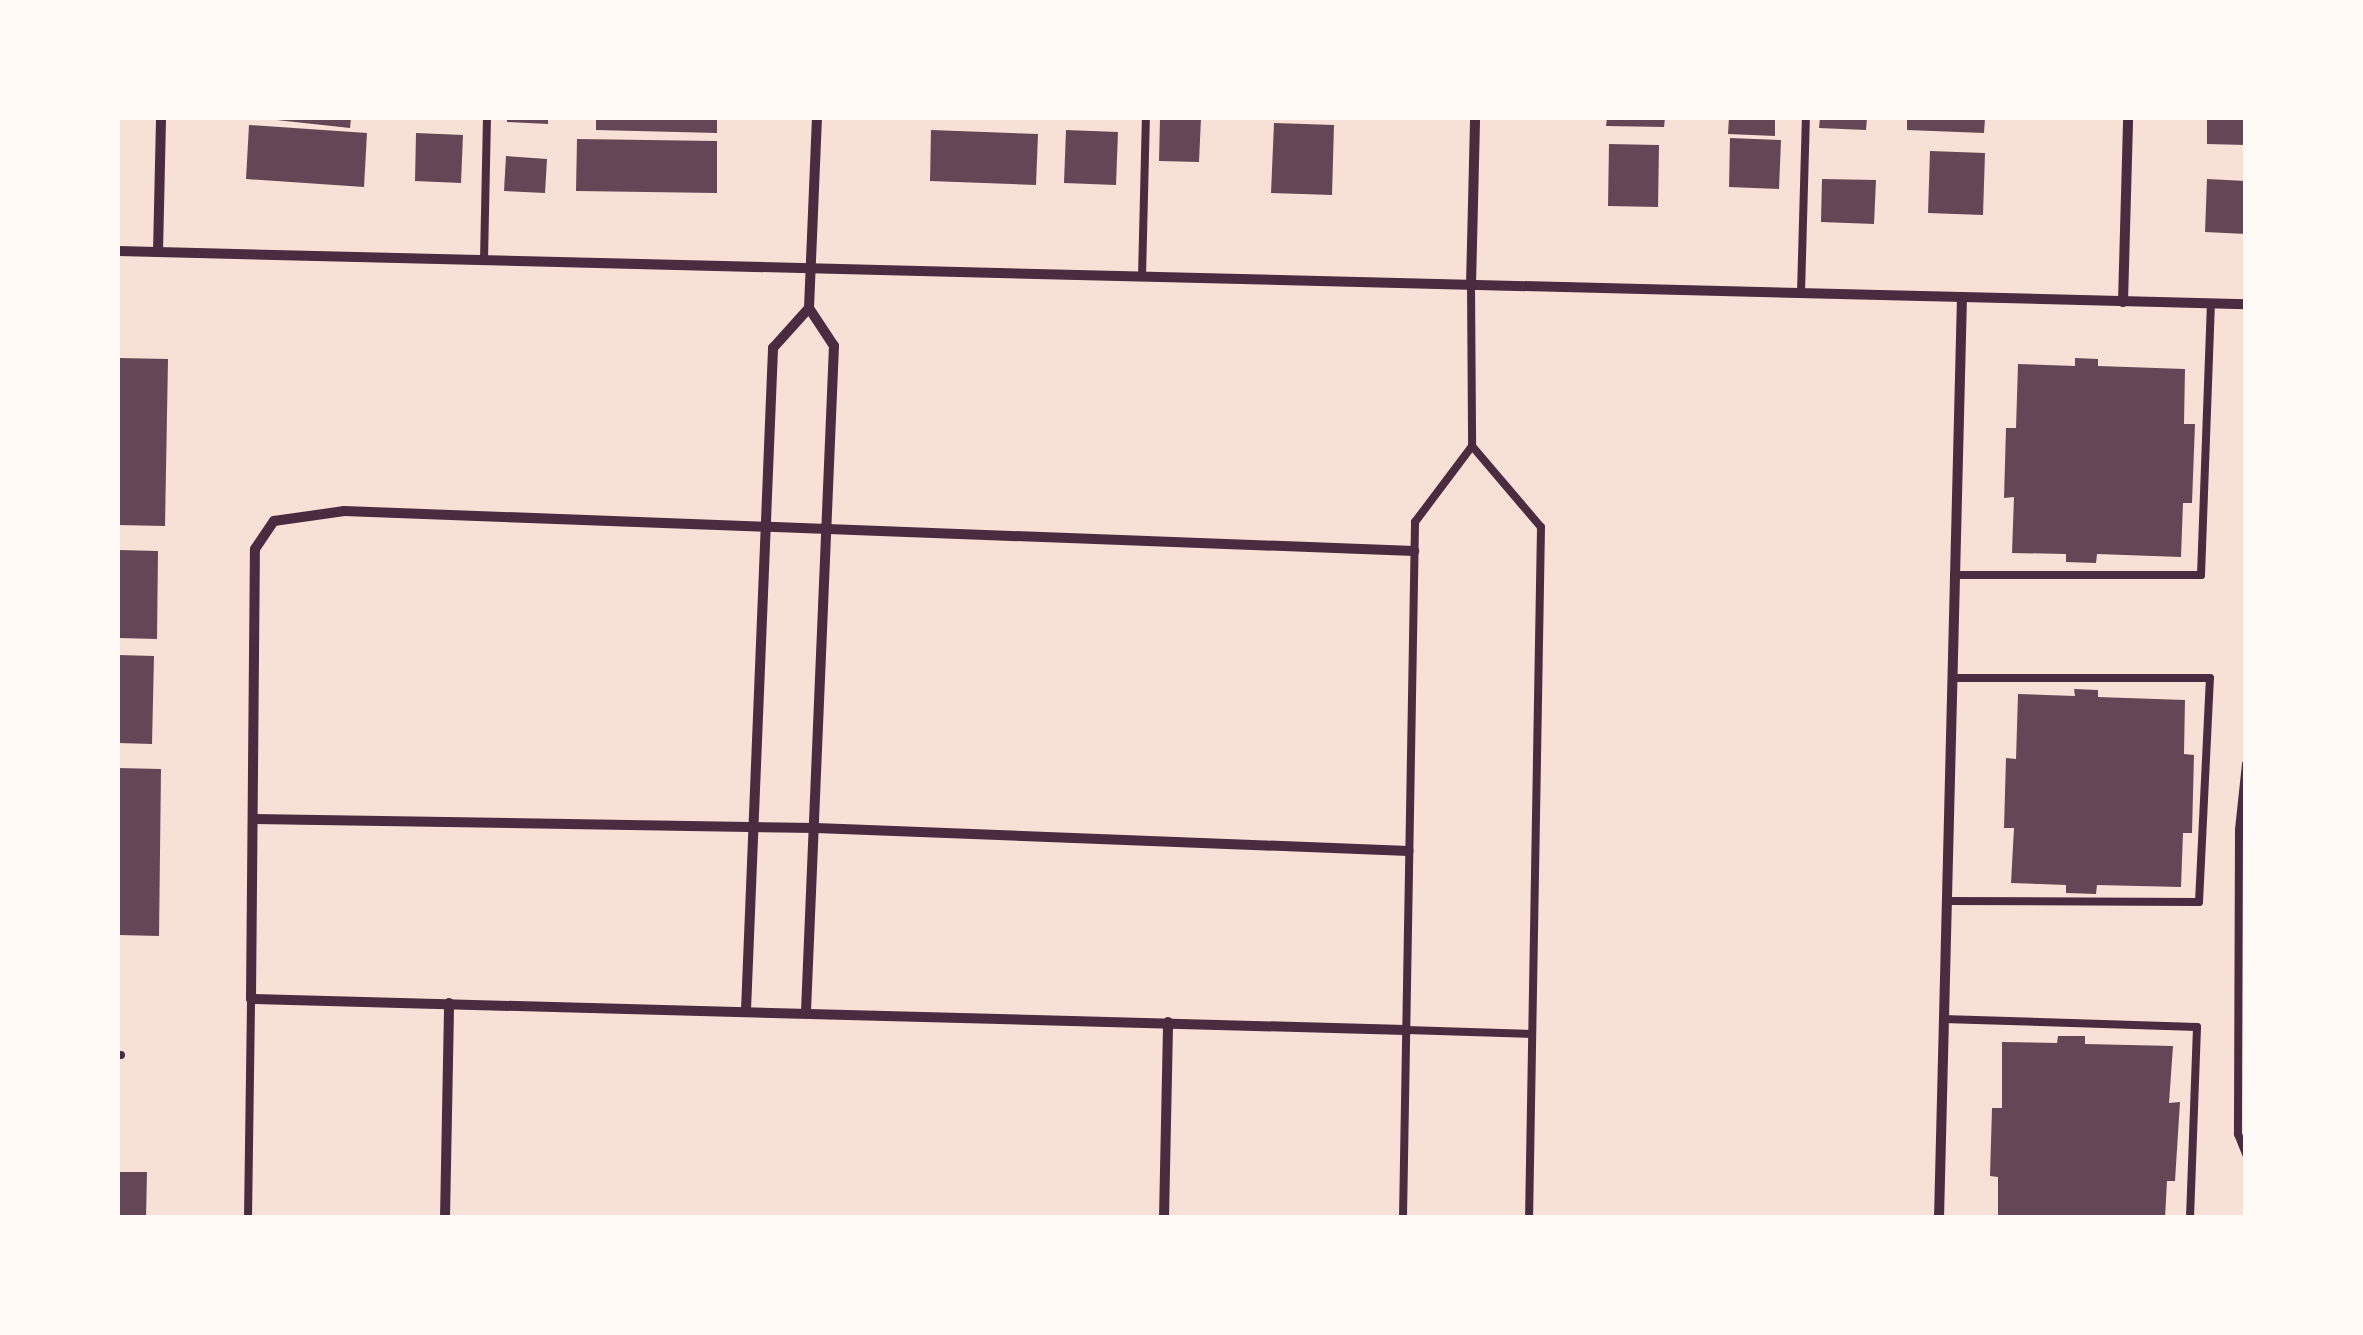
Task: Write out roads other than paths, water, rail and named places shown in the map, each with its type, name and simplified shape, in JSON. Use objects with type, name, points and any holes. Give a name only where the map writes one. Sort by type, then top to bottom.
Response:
[{"type":"street","points":[[158,252],[162,118]]},
{"type":"street","points":[[746,1010],[773,348],[809,308],[814,268],[818,118]]},
{"type":"street","points":[[1471,285],[1475,118]]},
{"type":"street","points":[[2123,302],[2128,118]]},
{"type":"street","points":[[118,250],[2246,304]]},
{"type":"street","points":[[1939,1218],[1962,298]]},
{"type":"street","points":[[806,1010],[834,346],[809,308]]},
{"type":"street","points":[[1406,1030],[806,1010],[252,999],[256,549],[274,521],[344,511],[1414,551]]},
{"type":"street","points":[[254,820],[816,828],[1409,851]]},
{"type":"street","points":[[445,1218],[449,1003]]},
{"type":"street","points":[[1164,1218],[1168,1022]]},
{"type":"lane","points":[[484,260],[487,118]]},
{"type":"lane","points":[[1142,277],[1146,118]]},
{"type":"lane","points":[[1801,293],[1806,118]]},
{"type":"lane","points":[[1403,1218],[1415,522],[1472,446],[1471,285]]},
{"type":"lane","points":[[1954,575],[2200,576],[2210,304]]},
{"type":"lane","points":[[1472,446],[1540,527],[1529,1218]]},
{"type":"lane","points":[[1947,900],[2199,902],[2210,678],[1952,678]]},
{"type":"lane","points":[[2246,764],[2239,830],[2238,1096],[2246,1154]]},
{"type":"lane","points":[[248,1218],[252,999]]},
{"type":"lane","points":[[1944,1019],[2197,1027],[2190,1218]]},
{"type":"lane","points":[[1406,1030],[1532,1034]]}]
